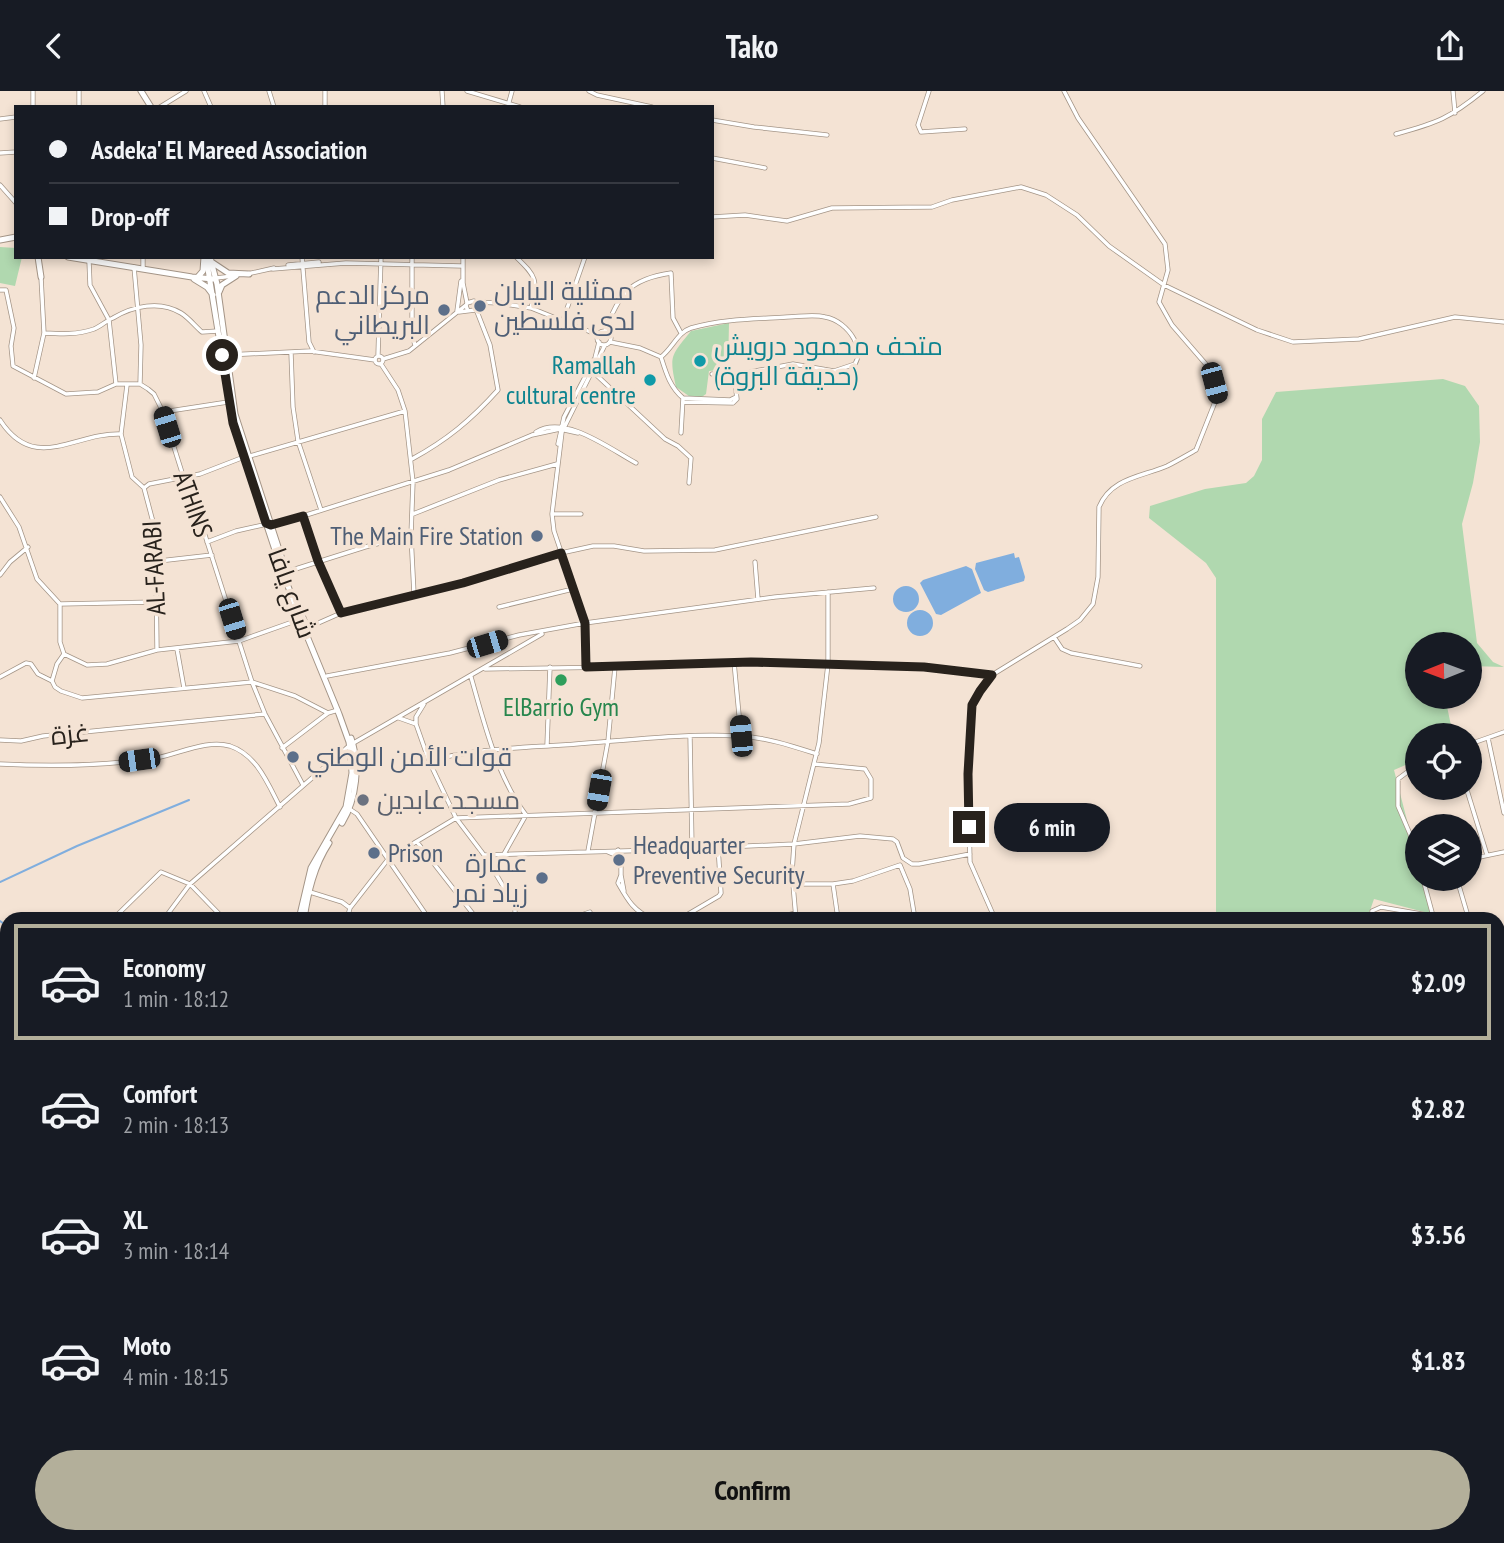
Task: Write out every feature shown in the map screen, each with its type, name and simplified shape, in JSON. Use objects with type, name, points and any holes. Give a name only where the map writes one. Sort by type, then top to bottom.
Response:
[{"type":"main road","points":[[39,259],[41,277]]},
{"type":"main road","points":[[78,259],[214,279]]},
{"type":"main road","points":[[195,278],[203,271],[207,259]]},
{"type":"main road","name":"شارع يافا","points":[[207,259],[214,279],[228,402],[301,618],[351,744]]},
{"type":"main road","points":[[208,259],[228,273],[249,274]]},
{"type":"main road","points":[[195,278],[216,297],[222,285],[236,275]]},
{"type":"main road","name":"شارع يافا","points":[[216,297],[235,414],[246,456]]},
{"type":"main road","name":"شارع يافا","points":[[268,524],[301,618],[327,676],[351,744],[356,778],[348,808],[320,857],[307,891],[303,912]]},
{"type":"street","points":[[163,105],[186,91]]},
{"type":"street","points":[[469,91],[516,105]]},
{"type":"street","points":[[509,102],[512,91]]},
{"type":"street","points":[[589,91],[644,105]]},
{"type":"street","points":[[929,91],[918,125],[921,132],[965,129]]},
{"type":"street","points":[[992,912],[973,871],[970,854],[968,774],[974,699],[992,675],[1080,619],[1093,604],[1098,577],[1098,517],[1102,500],[1114,486],[1166,466],[1196,450],[1217,397],[1210,369],[1172,325],[1159,302],[1168,270],[1166,244],[1077,118],[1064,91]]},
{"type":"street","points":[[1453,91],[1455,113]]},
{"type":"street","points":[[1396,134],[1439,122],[1483,91]]},
{"type":"street","points":[[714,120],[827,135]]},
{"type":"street","points":[[714,158],[765,168]]},
{"type":"street","points":[[0,185],[14,200]]},
{"type":"street","points":[[714,217],[745,215],[787,221],[832,208],[932,207],[952,200],[1021,187],[1046,195],[1077,215],[1109,246],[1164,285],[1256,330],[1293,342],[1359,339],[1455,317],[1504,322]]},
{"type":"street","points":[[143,259],[144,269]]},
{"type":"street","points":[[381,259],[377,363],[404,354],[466,304],[475,305]]},
{"type":"street","points":[[412,259],[412,336],[415,345]]},
{"type":"street","points":[[463,259],[466,304],[469,311],[479,319]]},
{"type":"street","points":[[518,259],[536,280],[531,308]]},
{"type":"street","points":[[563,320],[584,259]]},
{"type":"street","points":[[281,268],[303,260],[346,263]]},
{"type":"street","points":[[214,279],[249,274],[303,260],[463,266]]},
{"type":"street","points":[[303,260],[309,342],[314,352]]},
{"type":"street","points":[[89,261],[90,285],[109,320],[116,384]]},
{"type":"street","points":[[0,290],[6,291],[14,328],[13,366],[66,394],[98,391],[116,384],[140,384],[141,345],[134,267]]},
{"type":"street","points":[[273,268],[297,268],[304,275]]},
{"type":"street","points":[[456,313],[469,311],[482,302],[531,308],[598,335],[604,332],[620,297],[645,279],[671,273],[674,318],[681,333]]},
{"type":"street","points":[[456,313],[463,275]]},
{"type":"street","points":[[34,378],[44,333],[41,277]]},
{"type":"street","points":[[412,459],[439,444],[474,417],[498,390],[490,345],[475,305],[465,293]]},
{"type":"street","points":[[44,333],[83,332],[136,307],[161,305],[179,312],[202,331],[219,331]]},
{"type":"street","points":[[661,357],[688,328],[726,321],[822,316],[846,328],[857,347],[858,357],[855,364],[834,371],[793,364],[734,375],[712,375]]},
{"type":"street","points":[[547,430],[566,417],[607,343],[610,335],[604,332]]},
{"type":"street","points":[[586,667],[585,623],[561,553],[552,514],[562,428],[595,358],[598,335]]},
{"type":"street","points":[[305,352],[309,342]]},
{"type":"street","points":[[598,342],[640,348],[661,357],[669,380],[683,400],[681,433]]},
{"type":"street","points":[[227,355],[314,352],[377,358]]},
{"type":"street","points":[[291,353],[298,441],[321,510]]},
{"type":"street","points":[[382,361],[398,390],[405,411],[412,459],[411,535],[414,594]]},
{"type":"street","points":[[592,371],[665,439],[686,452],[691,458],[689,483]]},
{"type":"street","points":[[683,400],[730,400],[737,396],[734,375]]},
{"type":"street","points":[[0,420],[6,430],[24,445],[38,447],[66,445],[110,433],[121,434],[127,384]]},
{"type":"street","name":"ATHINS","points":[[140,384],[154,394],[163,412],[252,682],[265,714],[303,785]]},
{"type":"street","points":[[163,412],[228,402]]},
{"type":"street","points":[[144,488],[149,484],[220,467],[246,456],[405,411]]},
{"type":"street","points":[[566,417],[573,430]]},
{"type":"street","points":[[547,430],[560,440]]},
{"type":"street","points":[[207,542],[413,482],[547,430],[573,430],[636,463]]},
{"type":"street","points":[[560,440],[573,430]]},
{"type":"street","name":"AL-FARABI","points":[[121,434],[132,477],[144,488],[150,504],[159,561],[156,575],[157,650]]},
{"type":"street","points":[[413,514],[499,480],[557,464]]},
{"type":"street","points":[[0,498],[19,527],[37,579],[60,604],[60,642],[64,654],[80,662],[95,665],[117,662],[157,650],[239,641],[301,618]]},
{"type":"street","points":[[552,514],[581,514]]},
{"type":"street","points":[[303,516],[318,561],[341,613]]},
{"type":"street","points":[[307,628],[341,613],[463,583],[593,546],[644,551],[715,550],[876,517]]},
{"type":"street","points":[[286,572],[411,535]]},
{"type":"street","points":[[0,575],[10,562],[28,547]]},
{"type":"street","points":[[159,561],[212,555]]},
{"type":"street","points":[[755,562],[758,599]]},
{"type":"street","points":[[327,676],[450,653],[519,635],[585,623],[758,599],[874,588]]},
{"type":"street","points":[[499,607],[573,589]]},
{"type":"street","points":[[796,912],[792,862],[794,843],[817,754],[828,664],[828,591]]},
{"type":"street","points":[[60,604],[156,602]]},
{"type":"street","points":[[169,912],[190,884],[351,744],[545,632]]},
{"type":"street","points":[[1054,637],[1062,649],[1071,653],[1140,666]]},
{"type":"street","points":[[177,649],[184,688]]},
{"type":"street","points":[[52,681],[57,664],[64,654]]},
{"type":"street","points":[[485,669],[615,667],[734,661],[939,668],[992,675]]},
{"type":"street","points":[[734,661],[741,736]]},
{"type":"street","points":[[0,677],[26,663],[31,664],[38,674],[52,681],[61,691],[82,698],[252,682],[295,696],[328,713]]},
{"type":"street","points":[[547,746],[550,667]]},
{"type":"street","points":[[588,851],[608,741],[615,667]]},
{"type":"street","points":[[471,677],[492,751],[526,815]]},
{"type":"street","points":[[425,702],[416,717],[416,724],[429,761],[456,818],[488,861],[515,908],[515,912]]},
{"type":"street","points":[[282,748],[328,713],[338,710]]},
{"type":"street","name":"غزة","points":[[0,740],[21,741],[43,736],[265,714]]},
{"type":"street","points":[[399,718],[416,724]]},
{"type":"street","points":[[1482,740],[1504,732]]},
{"type":"street","points":[[429,761],[492,751],[690,736],[741,736],[784,744],[817,754]]},
{"type":"street","points":[[690,736],[692,847]]},
{"type":"street","points":[[1488,738],[1504,813]]},
{"type":"street","points":[[0,764],[122,763],[214,744],[228,745],[240,750],[254,762],[264,775],[280,807]]},
{"type":"street","points":[[349,912],[389,858],[456,818],[849,804],[870,800],[871,779],[865,769],[814,764]]},
{"type":"street","points":[[1405,774],[1398,779],[1398,806],[1405,822]]},
{"type":"street","points":[[1470,800],[1487,855]]},
{"type":"street","points":[[348,808],[357,814],[424,912]]},
{"type":"street","points":[[488,861],[502,854],[526,815]]},
{"type":"street","points":[[484,855],[606,851],[620,855],[692,847],[794,843],[860,836],[888,838],[897,842],[903,858],[912,864],[970,854]]},
{"type":"street","points":[[417,842],[472,912]]},
{"type":"street","points":[[692,912],[719,897],[721,893],[718,846]]},
{"type":"street","points":[[1482,856],[1504,852]]},
{"type":"street","points":[[620,855],[624,891],[630,904],[639,912]]},
{"type":"street","points":[[794,884],[853,881],[900,865],[910,889],[914,912]]},
{"type":"street","points":[[120,912],[161,872],[190,884],[216,912]]},
{"type":"street","points":[[833,884],[837,912]]},
{"type":"street","points":[[307,891],[342,902],[350,908]]},
{"type":"street","points":[[1426,891],[1433,912]]},
{"type":"street","points":[[1461,891],[1467,912]]},
{"type":"street","points":[[1372,912],[1381,907],[1408,912]]},
{"type":"green space","points":[[0,247],[14,248],[14,259],[22,259],[15,286],[0,283]]},
{"type":"green space","name":"متحف محمود درويش (حديقة البروة)","points":[[729,323],[728,369],[709,371],[706,394],[696,401],[676,387],[673,356],[691,331]]},
{"type":"green space","points":[[1443,379],[1465,386],[1479,406],[1480,442],[1462,524],[1476,632],[1405,632],[1405,709],[1448,709],[1450,723],[1405,723],[1405,765],[1394,770],[1405,814],[1405,891],[1426,891],[1431,912],[1374,899],[1369,912],[1216,912],[1216,578],[1206,563],[1149,518],[1150,506],[1205,489],[1246,483],[1254,476],[1262,460],[1262,419],[1276,392]]},
{"type":"green space","points":[[1482,649],[1493,662],[1504,667],[1482,666]]},
{"type":"water","points":[[1014,553],[1015,558],[1019,557],[1024,581],[988,592],[984,590],[975,569],[976,563]]},
{"type":"water","points":[[966,566],[972,569],[981,593],[941,615],[936,614],[920,583]]},
{"type":"water","points":[[906,586],[915,590],[919,599],[915,608],[906,612],[897,608],[893,599],[897,590]]},
{"type":"water","points":[[920,610],[929,614],[933,623],[929,632],[920,636],[911,632],[907,623],[911,614]]},
{"type":"waterway","points":[[0,882],[77,846],[189,800]]},
{"type":"place","name":"ممثلية اليابان لدى فلسطين","points":[[480,306]]},
{"type":"place","name":"مركز الدعم البريطاني","points":[[444,310]]},
{"type":"place","name":"متحف محمود درويش (حديقة البروة)","points":[[700,361]]},
{"type":"place","name":"Ramallah cultural centre","points":[[650,380]]},
{"type":"place","name":"The Main Fire Station","points":[[537,536]]},
{"type":"place","name":"ElBarrio Gym","points":[[561,680]]},
{"type":"place","name":"قوات الأمن الوطني","points":[[293,757]]},
{"type":"place","name":"مسجد عابدين","points":[[363,800]]},
{"type":"place","name":"Prison","points":[[374,853]]},
{"type":"place","name":"Headquarter Preventive Security","points":[[619,860]]},
{"type":"place","name":"عمارة زياد نمر","points":[[542,878]]},
{"type":"route","points":[[222,355],[233,423],[266,523],[271,525],[303,516],[318,561],[341,613],[463,583],[561,553],[585,623],[586,667],[734,661],[924,667],[992,675],[972,705],[968,774],[969,827]]}]
